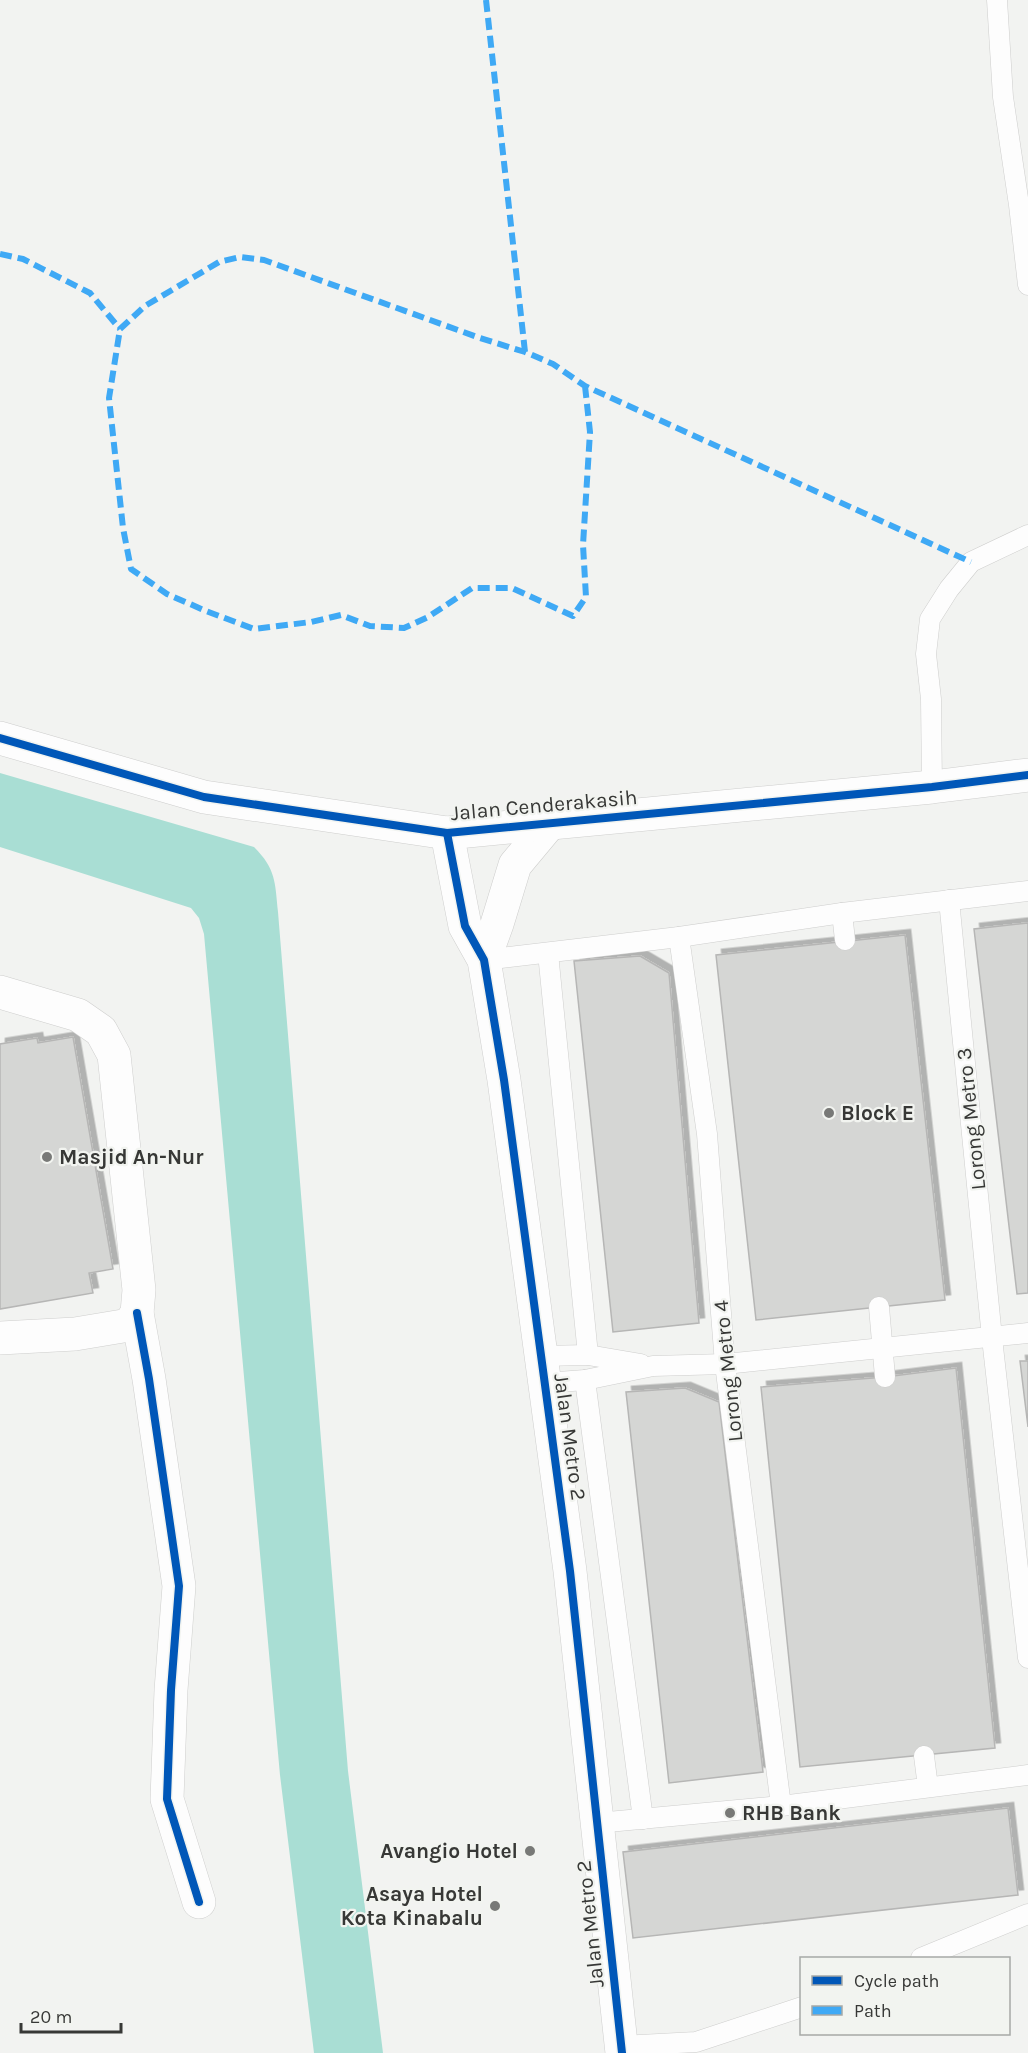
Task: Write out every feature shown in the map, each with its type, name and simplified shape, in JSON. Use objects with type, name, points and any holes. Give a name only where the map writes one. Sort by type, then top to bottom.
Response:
[{"type":"street","name":"Jalan Cenderakasih","points":[[0,738],[204,797],[447,832],[1028,776]]},
{"type":"street","name":"Jalan Metro 2","points":[[484,960],[515,864],[550,823]]},
{"type":"street","name":"Jalan Metro 2","points":[[447,832],[465,926],[484,960],[505,1092],[570,1571],[622,2049]]},
{"type":"street","points":[[0,992],[78,1015],[101,1031],[114,1055],[139,1290],[137,1313],[149,1378],[179,1586],[171,1690],[167,1799],[199,1902]]},
{"type":"street","points":[[0,1338],[75,1334],[129,1325],[137,1313]]},
{"type":"lane","points":[[997,0],[1003,98],[1028,285]]},
{"type":"lane","points":[[932,787],[931,699],[926,654],[930,619],[971,562],[1028,535]]},
{"type":"lane","points":[[484,960],[1028,891]]},
{"type":"lane","name":"Lorong Metro 3","points":[[949,900],[1028,1658]]},
{"type":"lane","points":[[842,913],[844,940]]},
{"type":"lane","name":"Lorong Metro 4","points":[[679,937],[707,1134],[725,1364],[782,1806]]},
{"type":"lane","points":[[548,953],[588,1355]]},
{"type":"lane","points":[[879,1307],[885,1377]]},
{"type":"lane","points":[[543,1370],[585,1380],[652,1366],[725,1364],[1028,1333]]},
{"type":"lane","points":[[543,1370],[588,1355],[652,1366]]},
{"type":"lane","points":[[585,1380],[643,1819]]},
{"type":"lane","points":[[924,1756],[928,1788]]},
{"type":"lane","points":[[597,1823],[782,1806],[1028,1775]]},
{"type":"lane","points":[[926,1957],[1028,1914]]},
{"type":"lane","points":[[622,2049],[696,2042],[800,2007]]},
{"type":"shaded area","points":[[0,773],[254,847],[267,862],[273,876],[278,912],[348,1771],[383,2053],[314,2053],[280,1775],[204,934],[199,918],[191,908],[0,847]]},
{"type":"building","points":[[1028,923],[1028,1293],[1017,1294],[974,929]]},
{"type":"building","name":"Block E","points":[[905,935],[945,1300],[756,1320],[716,955]]},
{"type":"building","points":[[640,956],[669,973],[699,1323],[613,1332],[574,961]]},
{"type":"building","name":"Masjid An-Nur","points":[[73,1037],[113,1269],[89,1273],[93,1293],[0,1309],[0,1044],[37,1038],[38,1043]]},
{"type":"building","points":[[1020,1361],[1028,1361],[1028,1427]]},
{"type":"building","points":[[956,1368],[995,1748],[800,1767],[761,1387],[885,1377]]},
{"type":"building","points":[[685,1388],[719,1402],[763,1772],[669,1783],[626,1392]]},
{"type":"building","points":[[1008,1808],[1018,1895],[633,1938],[623,1852]]},
{"type":"marked path","points":[[486,0],[525,352]]},
{"type":"marked path","points":[[0,254],[23,259],[90,293],[120,329]]},
{"type":"marked path","points":[[585,386],[590,432],[583,545],[586,597],[573,616],[512,588],[472,588],[428,617],[404,628],[370,626],[341,615],[311,622],[254,629],[167,594],[131,569],[123,528],[109,398],[120,329],[145,306],[219,262],[240,257],[264,260],[525,352],[553,364],[585,386],[971,562]]},
{"type":"cycle path","points":[[0,738],[204,797],[447,833],[932,787],[1028,775]]},
{"type":"cycle path","points":[[447,833],[465,926],[484,960],[504,1080],[570,1571],[622,2053]]},
{"type":"cycle path","points":[[137,1313],[149,1379],[179,1586],[171,1690],[167,1799],[199,1902]]},
{"type":"place","name":"Block E","points":[[829,1113]]},
{"type":"place","name":"Masjid An-Nur","points":[[47,1157]]},
{"type":"place","name":"RHB Bank","points":[[730,1813]]},
{"type":"place","name":"Avangio Hotel","points":[[530,1851]]},
{"type":"place","name":"Asaya Hotel Kota Kinabalu","points":[[495,1906]]}]
